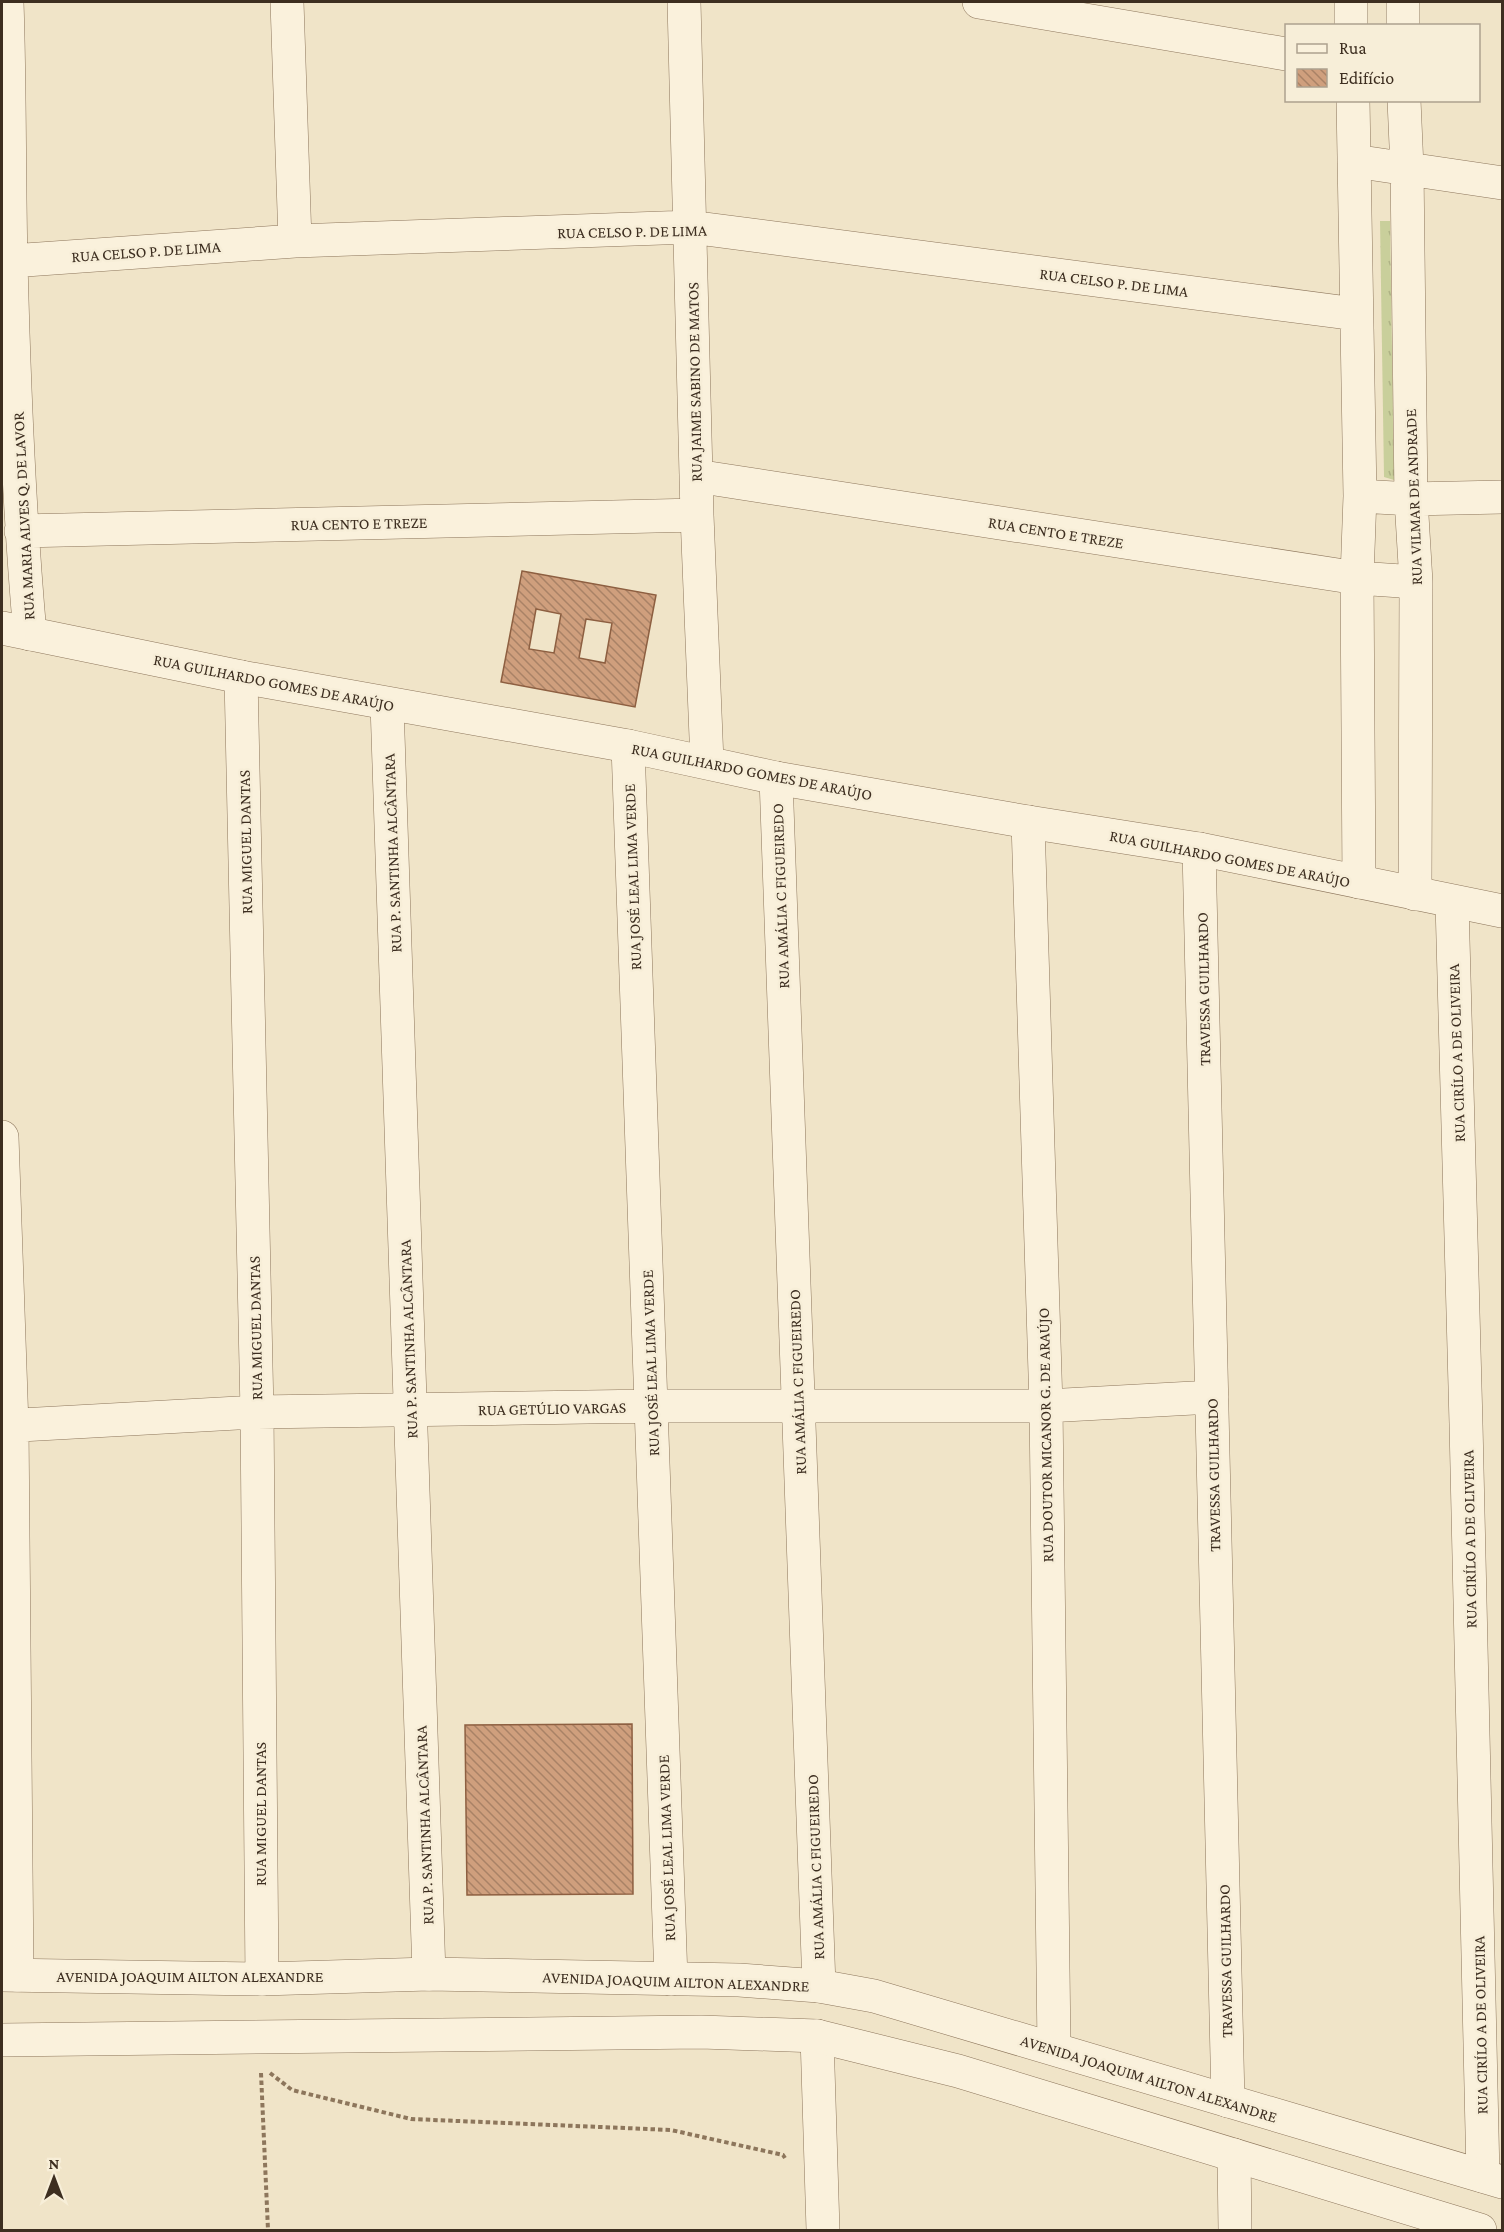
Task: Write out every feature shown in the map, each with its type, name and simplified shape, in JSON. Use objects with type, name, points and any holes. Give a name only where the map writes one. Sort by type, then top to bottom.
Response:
[{"type":"street","name":"RUA MARIA ALVES Q. DE LAVOR","points":[[7,2],[6,103],[21,531],[16,631]]},
{"type":"street","points":[[287,2],[295,241]]},
{"type":"street","name":"RUA JAIME SABINO DE MATOS","points":[[684,2],[697,515],[707,762]]},
{"type":"street","points":[[979,2],[1285,54]]},
{"type":"street","points":[[1351,2],[1351,24]]},
{"type":"street","points":[[1403,2],[1403,24]]},
{"type":"street","points":[[1353,102],[1360,496],[1359,882]]},
{"type":"street","name":"RUA VILMAR DE ANDRADE","points":[[1404,102],[1411,500],[1416,582],[1415,894]]},
{"type":"street","points":[[1354,160],[1503,183]]},
{"type":"street","name":"RUA CELSO P. DE LIMA","points":[[11,261],[295,241],[690,227],[1356,314]]},
{"type":"street","name":"RUA CENTO E TREZE","points":[[696,476],[1358,578],[1416,582]]},
{"type":"street","points":[[1360,496],[1411,500],[1503,497]]},
{"type":"street","name":"RUA CENTO E TREZE","points":[[21,531],[697,515]]},
{"type":"street","name":"RUA GUILHARDO GOMES DE ARAÚJO","points":[[16,631],[241,677],[628,746],[776,778],[1199,849],[1503,911]]},
{"type":"street","name":"RUA MIGUEL DANTAS","points":[[241,677],[257,1412],[262,1979]]},
{"type":"street","name":"RUA P. SANTINHA ALCÂNTARA","points":[[387,704],[429,1974]]},
{"type":"street","name":"RUA JOSÉ LEAL LIMA VERDE","points":[[628,746],[671,1979]]},
{"type":"street","name":"RUA AMÁLIA C FIGUEIREDO","points":[[776,778],[819,1986]]},
{"type":"street","name":"RUA DOUTOR MICANOR G. DE ARAÚJO","points":[[1028,822],[1046,1406],[1054,2048]]},
{"type":"street","name":"TRAVESSA GUILHARDO","points":[[1199,849],[1228,2101]]},
{"type":"street","name":"RUA CIRÍLO A DE OLIVEIRA","points":[[1452,902],[1491,2022],[1493,2179]]},
{"type":"street","points":[[2,1137],[7,1426],[9,1975]]},
{"type":"street","name":"RUA GETÚLIO VARGAS","points":[[7,1426],[257,1412],[651,1406],[1046,1406],[1212,1397]]},
{"type":"street","name":"AVENIDA JOAQUIM AILTON ALEXANDRE","points":[[9,1975],[262,1979],[429,1974],[740,1980],[819,1986],[874,1996],[1493,2179]]},
{"type":"street","points":[[2,2040],[689,2032],[817,2036],[958,2071],[1480,2230]]},
{"type":"street","points":[[817,2036],[823,2230]]},
{"type":"street","points":[[1234,2155],[1235,2230]]},
{"type":"path","points":[[260,2036],[266,2070],[292,2090],[411,2120],[671,2130],[783,2155],[788,2164]]},
{"type":"path","points":[[260,2036],[268,2230]]},
{"type":"green space","points":[[1380,221],[1390,221],[1394,480],[1384,477]]},
{"type":"building","points":[[522,571],[656,595],[635,707],[501,682]],"holes":[[[536,609],[561,614],[554,653],[529,649]],[[586,619],[612,623],[605,663],[579,658]]]},
{"type":"building","points":[[632,1724],[633,1894],[467,1895],[465,1725]]}]
